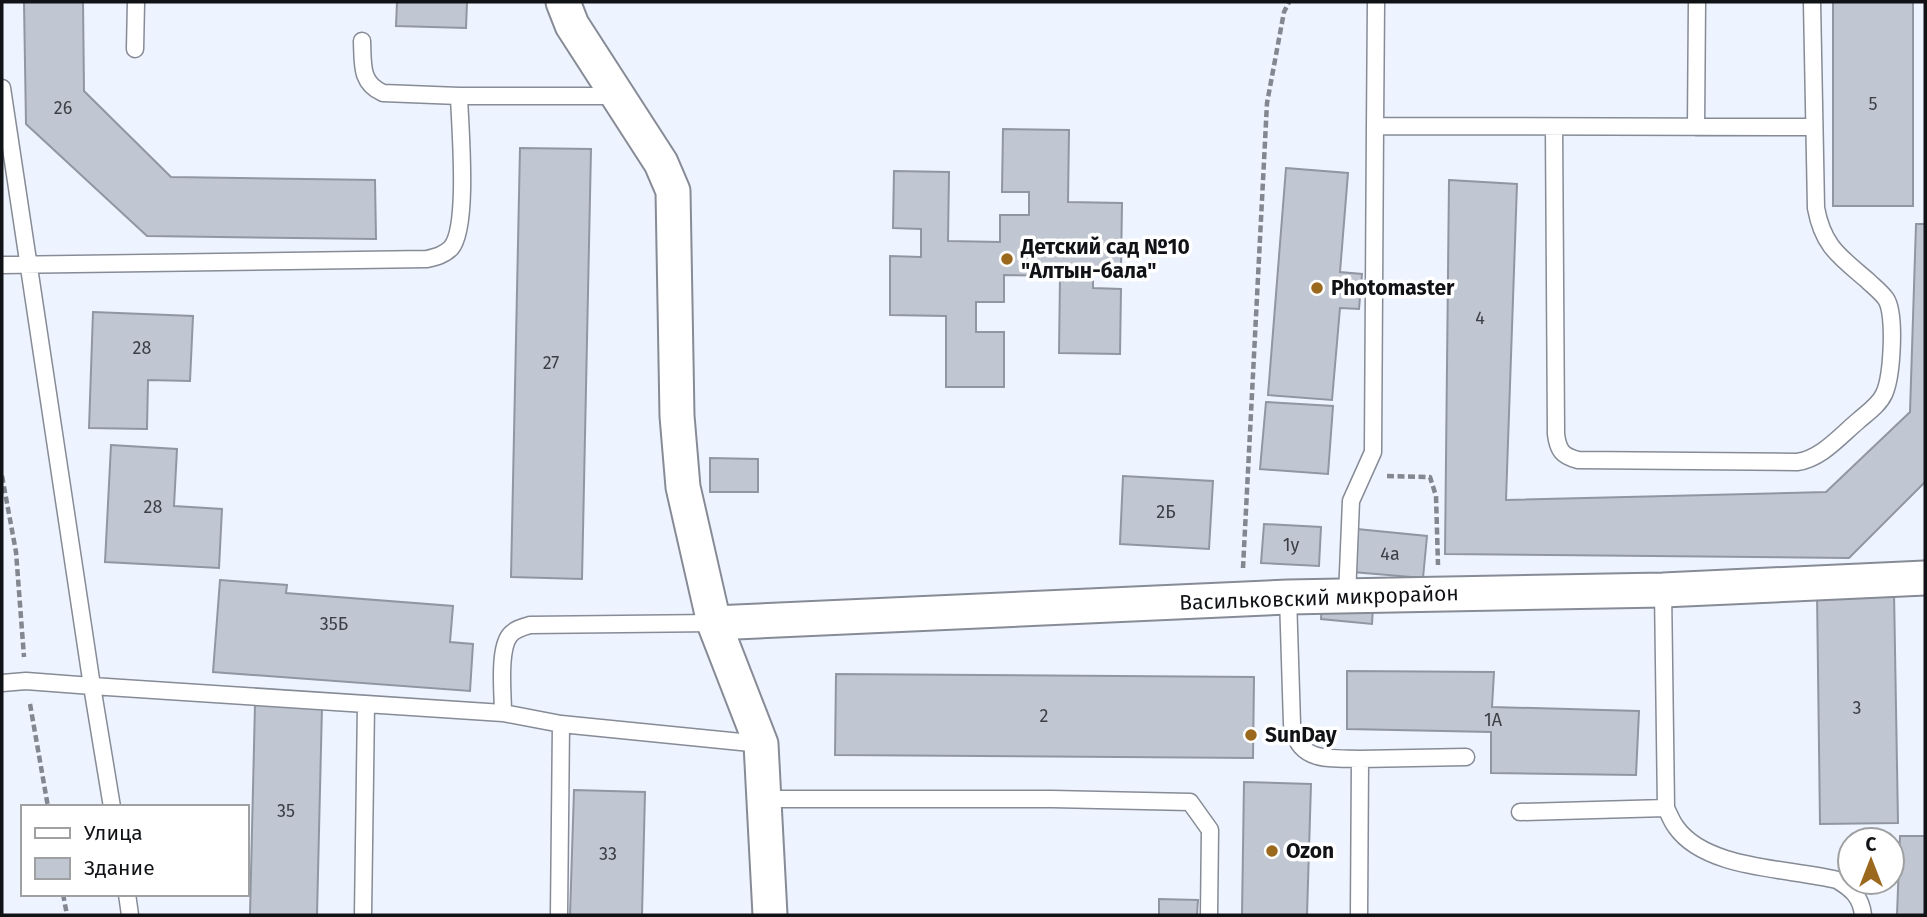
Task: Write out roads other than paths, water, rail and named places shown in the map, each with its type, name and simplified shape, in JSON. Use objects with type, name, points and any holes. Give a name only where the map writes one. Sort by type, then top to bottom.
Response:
[{"type":"street","points":[[563,2],[572,25],[661,163],[673,191],[679,453],[683,487],[714,623],[761,744],[769,915]]},
{"type":"street","name":"Васильковский микрорайон","points":[[714,623],[1288,597],[1664,590],[1925,578]]},
{"type":"lane","points":[[135,49],[136,2]]},
{"type":"lane","points":[[1347,596],[1351,501],[1373,452],[1376,2]]},
{"type":"lane","points":[[1696,127],[1697,2]]},
{"type":"lane","points":[[1554,127],[1556,434],[1561,452],[1568,458],[1578,460],[1797,462],[1814,458],[1878,403],[1887,386],[1889,374],[1891,323],[1889,306],[1879,291],[1829,245],[1818,222],[1812,2]]},
{"type":"lane","points":[[362,41],[365,80],[383,93],[618,96]]},
{"type":"lane","points":[[2,88],[112,805]]},
{"type":"lane","points":[[2,265],[427,260],[441,256],[452,247],[462,220],[459,96]]},
{"type":"lane","points":[[1375,126],[1814,127]]},
{"type":"lane","points":[[1664,590],[1666,808],[1676,829],[1719,858],[1837,880],[1854,890],[1862,906],[1863,915]]},
{"type":"lane","points":[[1288,597],[1292,724],[1294,739],[1301,748],[1311,755],[1324,758],[1466,757]]},
{"type":"lane","points":[[503,713],[503,653],[510,634],[519,628],[530,625],[714,623]]},
{"type":"lane","points":[[2,683],[26,681],[503,713],[561,724],[761,744]]},
{"type":"lane","points":[[363,915],[366,704]]},
{"type":"lane","points":[[559,915],[561,724]]},
{"type":"lane","points":[[1359,915],[1360,759]]},
{"type":"lane","points":[[764,799],[1190,802],[1210,831],[1209,915]]},
{"type":"lane","points":[[1520,813],[1666,808]]},
{"type":"lane","points":[[127,896],[130,915]]},
{"type":"place","name":"Детский сад №10 \"Алтын-бала\"","points":[[1007,259]]},
{"type":"place","name":"Photomaster","points":[[1317,288]]},
{"type":"place","name":"SunDay","points":[[1251,735]]},
{"type":"place","name":"Ozon","points":[[1272,851]]}]
